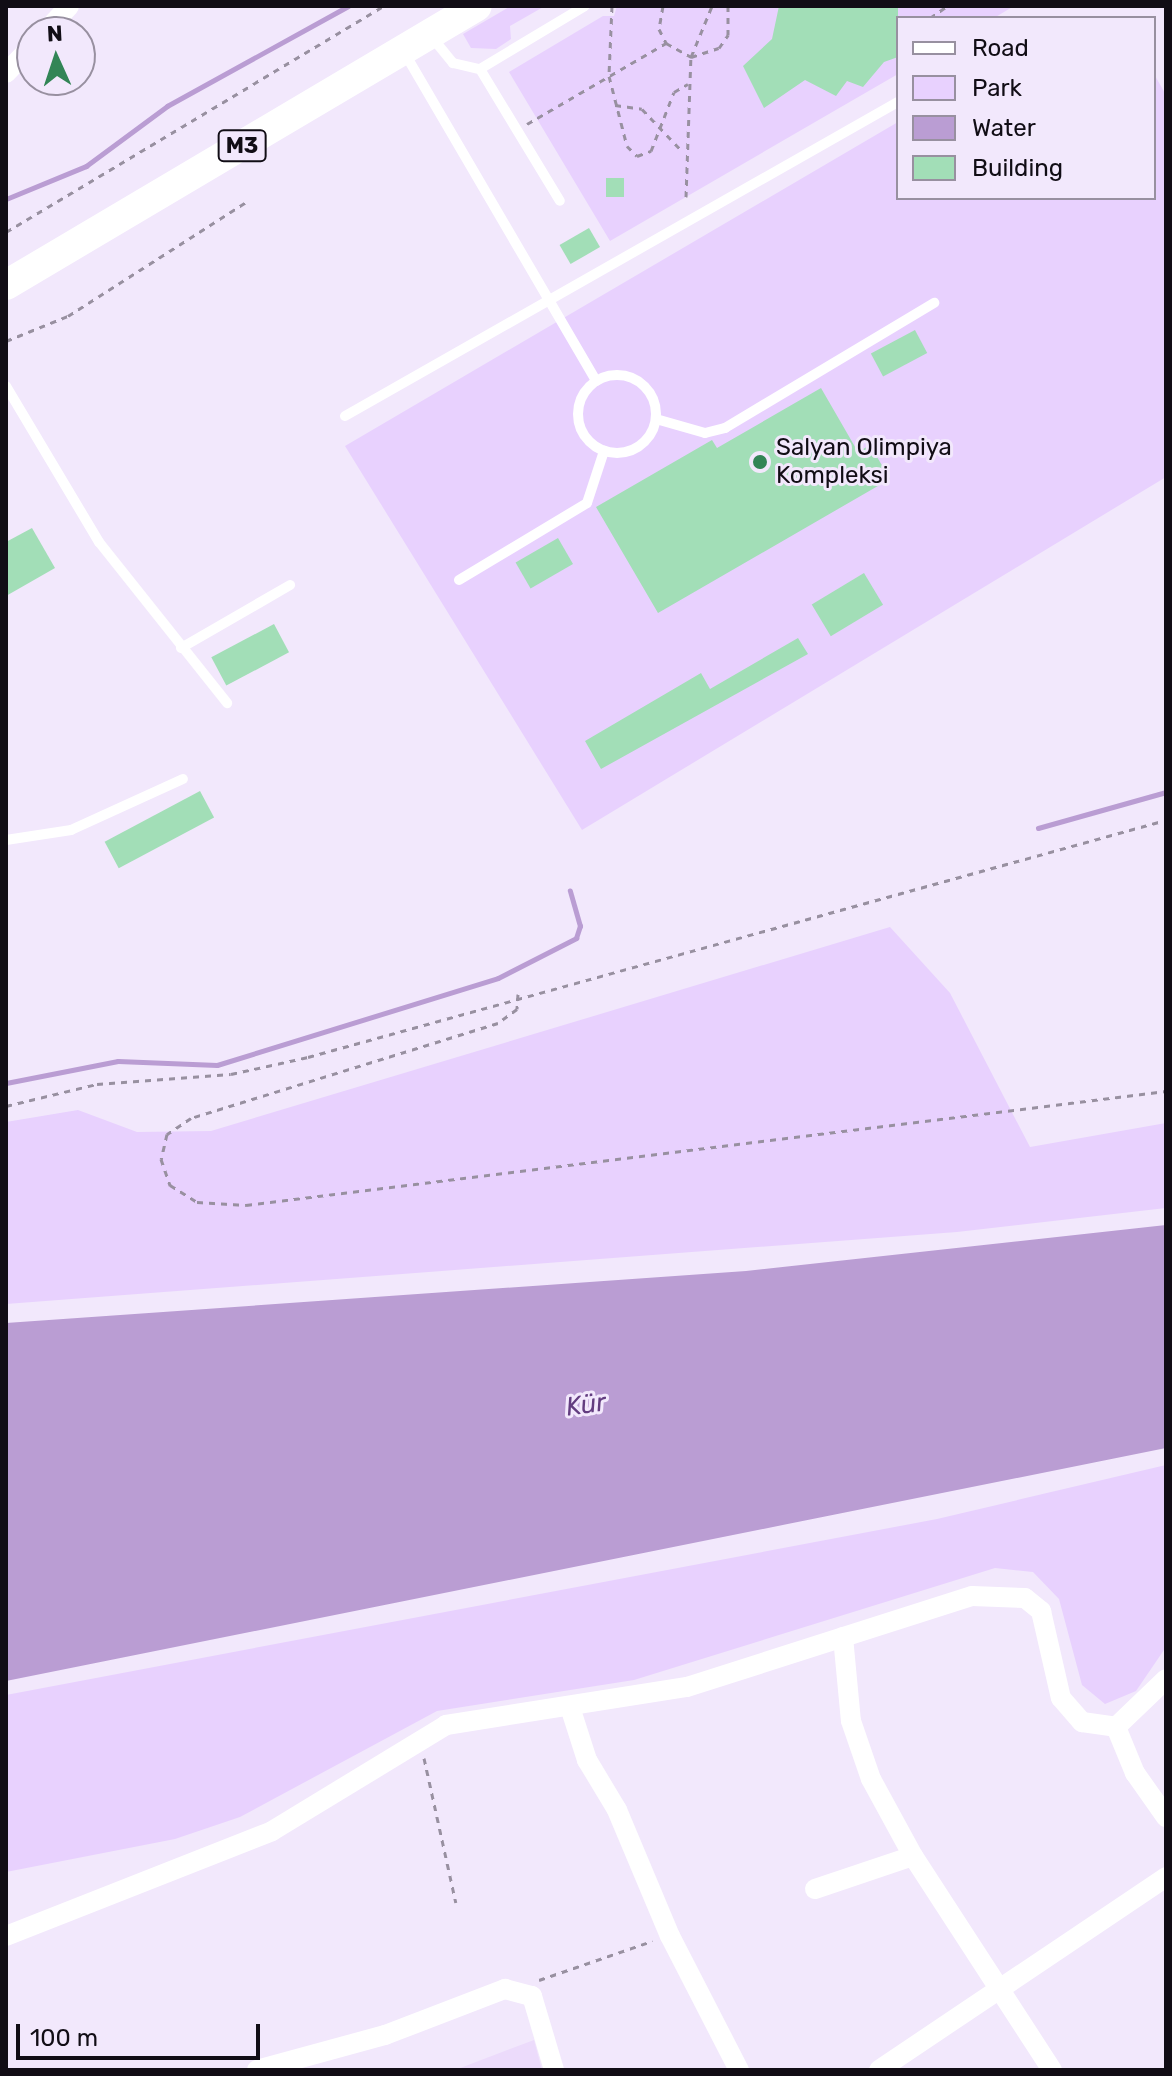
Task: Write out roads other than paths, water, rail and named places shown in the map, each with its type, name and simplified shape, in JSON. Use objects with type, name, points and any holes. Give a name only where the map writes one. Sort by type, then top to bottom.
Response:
[{"type":"main road","name":"M3","points":[[6,285],[477,6]]},
{"type":"street","points":[[6,1936],[272,1831],[416,1743],[471,1716],[570,1707],[687,1687],[972,1596],[1025,1598],[1048,1627],[1066,1711],[1082,1722],[1116,1727]]},
{"type":"street","points":[[843,1637],[857,1746],[913,1856],[1052,2070]]},
{"type":"street","points":[[1116,1727],[1166,1679]]},
{"type":"street","points":[[570,1707],[587,1760],[621,1819],[670,1936],[739,2070]]},
{"type":"street","points":[[1116,1727],[1135,1773],[1166,1817]]},
{"type":"street","points":[[815,1889],[913,1856]]},
{"type":"street","points":[[879,2070],[1001,1991],[1166,1877]]},
{"type":"street","points":[[257,2070],[385,2035],[493,1993],[522,1991],[532,1996],[554,2070]]},
{"type":"lane","points":[[430,34],[453,63],[480,69],[585,6]]},
{"type":"lane","points":[[403,51],[596,381]]},
{"type":"lane","points":[[480,69],[560,201]]},
{"type":"lane","points":[[345,416],[896,103]]},
{"type":"lane","points":[[656,419],[705,433],[725,428],[934,303]]},
{"type":"lane","points":[[632,378],[651,395],[656,419],[638,447],[604,451],[584,436],[578,412],[596,381],[632,378]]},
{"type":"lane","points":[[6,386],[83,517],[181,648],[227,703]]},
{"type":"lane","points":[[459,580],[587,503],[604,451]]},
{"type":"lane","points":[[181,648],[290,585]]},
{"type":"lane","points":[[6,840],[71,830],[183,779]]},
{"type":"water","name":"Kür","points":[[1166,1225],[1166,1448],[6,1681],[6,1323],[746,1271]]},
{"type":"waterway","points":[[6,199],[86,166],[167,106],[348,6]]},
{"type":"waterway","points":[[1038,828],[1166,792]]},
{"type":"waterway","points":[[6,1083],[118,1061],[217,1065],[498,978],[576,938],[580,926],[570,890]]},
{"type":"place","name":"Salyan Olimpiya Kompleksi","points":[[760,462]]}]
